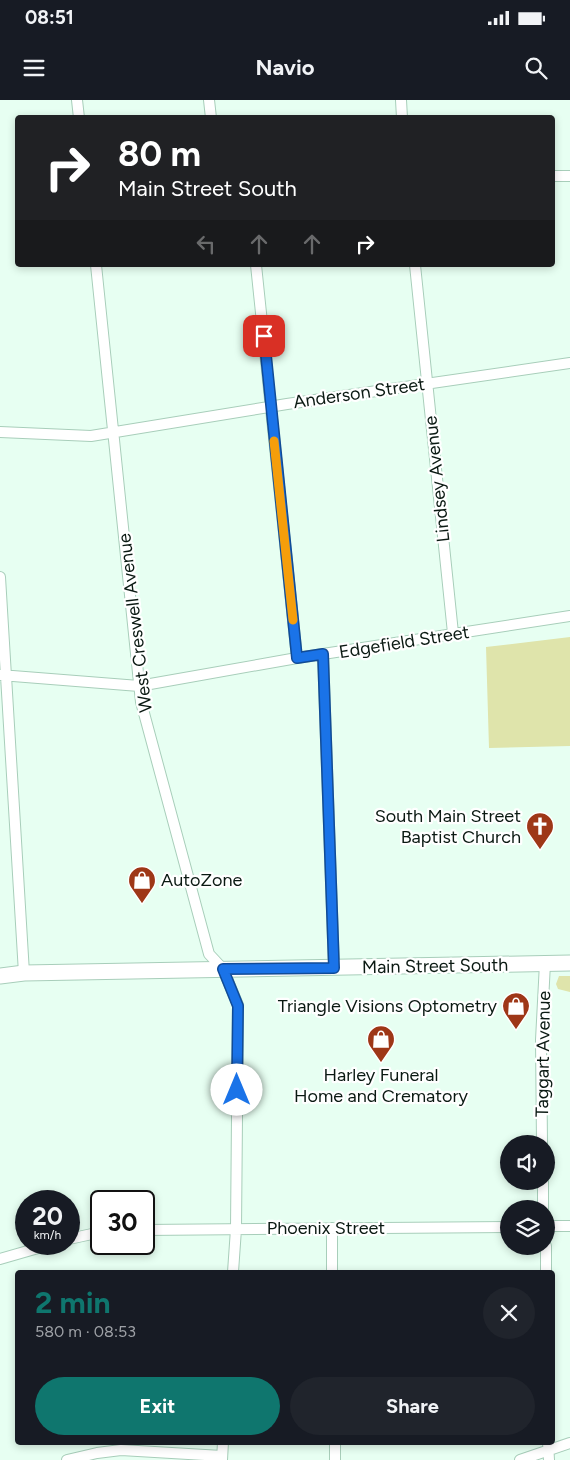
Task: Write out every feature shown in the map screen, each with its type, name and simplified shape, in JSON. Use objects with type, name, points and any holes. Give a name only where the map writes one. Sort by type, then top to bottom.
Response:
[{"type":"main road","name":"Main Street South","points":[[0,976],[24,973],[570,963]]},
{"type":"street","points":[[77,100],[79,115]]},
{"type":"street","points":[[209,100],[211,115]]},
{"type":"street","points":[[401,100],[402,115]]},
{"type":"street","points":[[555,176],[570,176]]},
{"type":"street","name":"West Creswell Avenue","points":[[96,267],[141,702],[209,954],[223,969],[238,1006],[236,1229],[233,1270]]},
{"type":"street","points":[[256,267],[297,658]]},
{"type":"street","name":"Lindsey Avenue","points":[[416,267],[453,634]]},
{"type":"street","name":"Anderson Street","points":[[0,432],[80,436],[113,433],[427,383],[570,363]]},
{"type":"street","points":[[0,576],[3,675],[24,973]]},
{"type":"street","name":"Edgefield Street","points":[[3,675],[140,686],[297,658],[570,616]]},
{"type":"street","points":[[323,654],[334,968]]},
{"type":"street","name":"Taggart Avenue","points":[[542,1135],[541,1040],[545,963]]},
{"type":"street","points":[[555,1226],[570,1226]]},
{"type":"street","name":"Phoenix Street","points":[[155,1230],[500,1227]]},
{"type":"street","points":[[332,1228],[332,1270]]},
{"type":"street","points":[[0,1259],[15,1255]]},
{"type":"street","points":[[546,1255],[546,1270]]},
{"type":"street","points":[[520,1460],[570,1443]]},
{"type":"street","points":[[67,1460],[98,1452],[121,1450],[222,1458],[223,1445]]},
{"type":"street","points":[[334,1445],[335,1460]]},
{"type":"green space","points":[[570,637],[570,746],[489,748],[486,647]]},
{"type":"green space","points":[[559,976],[570,976],[570,992],[558,989],[556,984]]},
{"type":"slow traffic","points":[[274,441],[293,620]]},
{"type":"place","name":"South Main Street Baptist Church","points":[[540,850]]},
{"type":"place","name":"AutoZone","points":[[142,904]]},
{"type":"place","name":"Triangle Visions Optometry","points":[[516,1030]]},
{"type":"place","name":"Harley Funeral Home and Crematory","points":[[381,1063]]},
{"type":"route","points":[[237,1090],[238,1006],[223,969],[334,968],[325,672],[323,654],[297,658],[264,336]]}]
